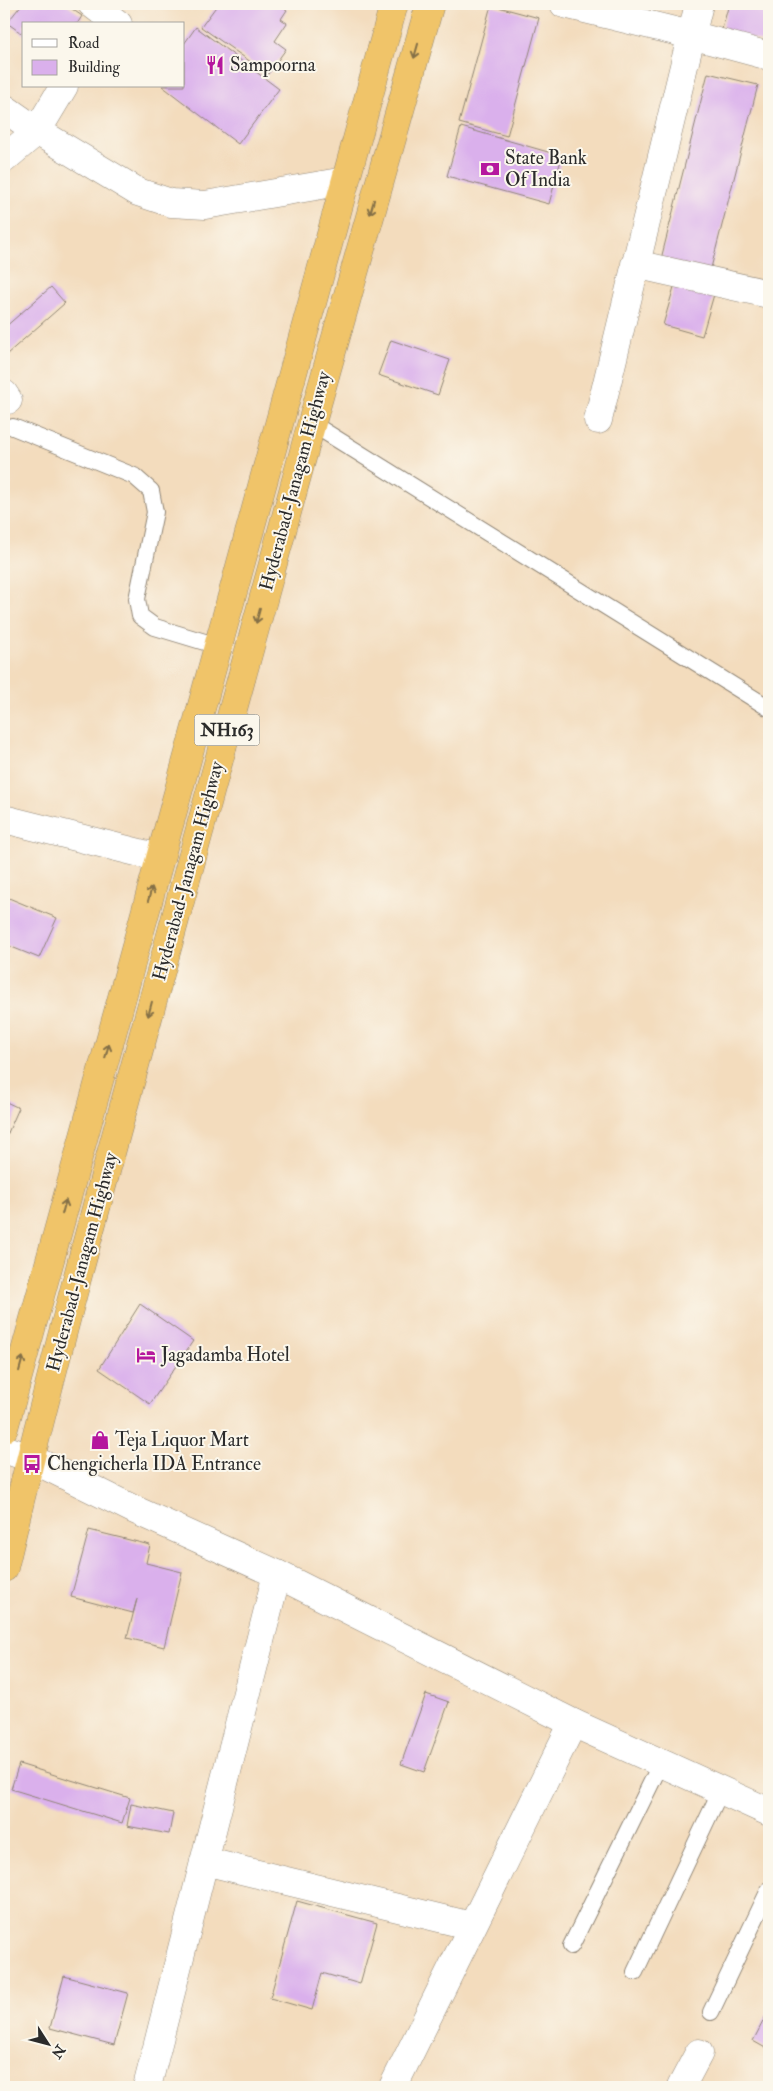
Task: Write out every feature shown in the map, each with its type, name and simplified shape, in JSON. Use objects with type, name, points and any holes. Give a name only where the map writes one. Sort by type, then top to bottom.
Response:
[{"type":"highway","name":"Hyderabad-Janagam Highway","points":[[4,1428],[394,4]]},
{"type":"highway","name":"Hyderabad-Janagam Highway","points":[[4,1568],[30,1458],[169,940],[311,423],[430,4]]},
{"type":"highway","points":[[139,933],[169,940]]},
{"type":"street","points":[[564,4],[691,34],[769,56]]},
{"type":"street","points":[[598,420],[699,4]]},
{"type":"street","points":[[4,159],[37,132],[63,88]]},
{"type":"street","points":[[4,108],[37,132],[138,192],[171,203],[205,205],[345,181]]},
{"type":"street","points":[[635,264],[769,294]]},
{"type":"street","points":[[4,819],[160,858]]},
{"type":"street","points":[[4,1449],[30,1458],[135,1510],[277,1574],[573,1723],[769,1812]]},
{"type":"street","points":[[147,2087],[277,1574]]},
{"type":"street","points":[[393,2087],[573,1723]]},
{"type":"street","points":[[204,1861],[472,1926]]},
{"type":"street","points":[[681,2087],[699,2054]]},
{"type":"lane","points":[[311,423],[769,708]]},
{"type":"lane","points":[[13,427],[134,476],[151,491],[155,512],[136,599],[140,616],[156,627],[218,646]]},
{"type":"lane","points":[[570,1946],[661,1763]]},
{"type":"lane","points":[[635,1972],[721,1790]]},
{"type":"lane","points":[[711,2012],[769,1890]]},
{"type":"building","points":[[22,4],[65,4],[82,16],[78,22],[22,22],[22,34],[7,23]]},
{"type":"building","points":[[218,4],[278,4],[287,10],[281,19],[287,23],[275,41],[286,49],[268,74],[201,27]]},
{"type":"building","points":[[729,4],[769,4],[769,44],[722,29]]},
{"type":"building","points":[[491,5],[539,18],[507,136],[459,123]]},
{"type":"building","name":"Sampoorna","points":[[196,27],[279,89],[238,144],[165,88],[185,88],[185,43]]},
{"type":"building","points":[[708,73],[758,85],[710,272],[661,259]]},
{"type":"building","points":[[461,127],[562,156],[549,204],[447,176]]},
{"type":"building","points":[[676,280],[715,291],[702,336],[663,325]]},
{"type":"building","points":[[51,287],[65,303],[7,354],[4,350],[4,328]]},
{"type":"building","points":[[391,340],[450,360],[438,395],[378,375]]},
{"type":"building","points":[[4,896],[57,918],[39,958],[4,944]]},
{"type":"building","points":[[4,1101],[19,1108],[7,1135],[4,1134]]},
{"type":"building","name":"Jagadamba Hotel","points":[[140,1304],[193,1341],[150,1404],[99,1369]]},
{"type":"building","points":[[89,1530],[150,1545],[146,1563],[182,1572],[164,1647],[127,1638],[137,1599],[133,1613],[71,1597]]},
{"type":"building","points":[[426,1694],[449,1702],[424,1772],[401,1764]]},
{"type":"building","points":[[19,1764],[130,1798],[122,1823],[11,1789]]},
{"type":"building","points":[[131,1804],[173,1813],[169,1834],[127,1826]]},
{"type":"building","points":[[297,1901],[377,1923],[360,1984],[322,1973],[312,2010],[270,1998]]},
{"type":"building","points":[[64,1976],[128,1993],[114,2045],[50,2028]]},
{"type":"building","points":[[769,2010],[769,2050],[753,2041]]},
{"type":"place","name":"Sampoorna","points":[[215,65]]},
{"type":"place","name":"State Bank Of India","points":[[490,169]]},
{"type":"place","name":"Jagadamba Hotel","points":[[146,1355]]},
{"type":"place","name":"Teja Liquor Mart","points":[[100,1440]]},
{"type":"place","name":"Chengicherla IDA Entrance","points":[[32,1464]]}]
